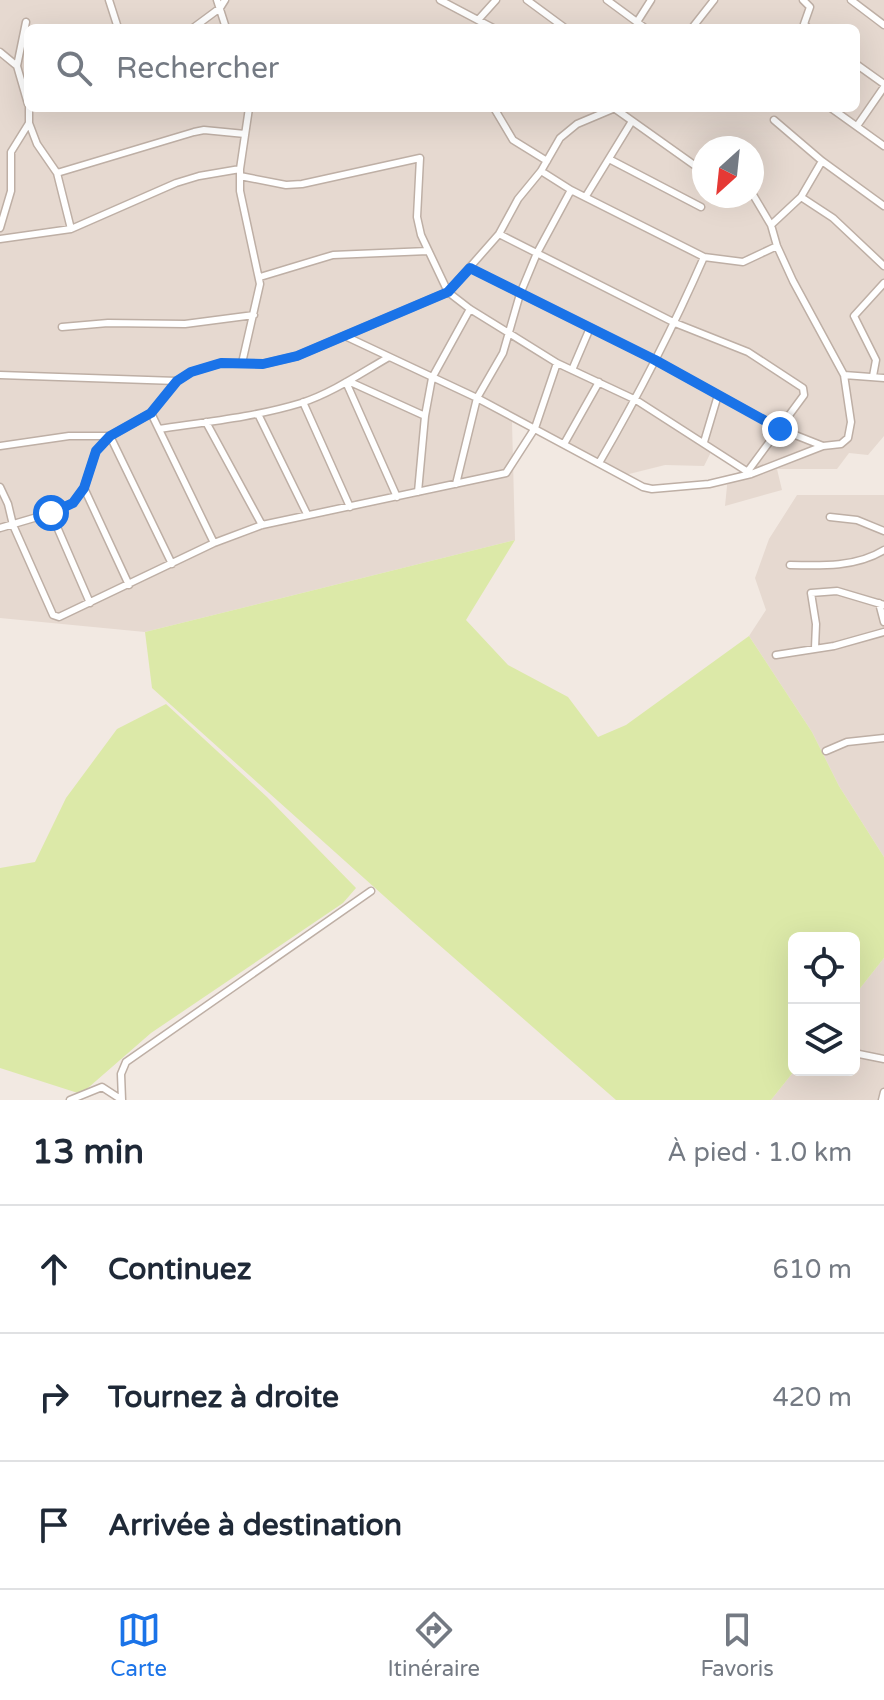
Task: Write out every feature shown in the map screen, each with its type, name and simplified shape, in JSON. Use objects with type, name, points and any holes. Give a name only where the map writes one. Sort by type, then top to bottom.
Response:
[{"type":"street","points":[[109,0],[117,24]]},
{"type":"street","points":[[217,0],[225,24]]},
{"type":"street","points":[[198,24],[220,8],[225,0]]},
{"type":"street","points":[[440,0],[486,24]]},
{"type":"street","points":[[478,20],[496,0]]},
{"type":"street","points":[[527,0],[560,24]]},
{"type":"street","points":[[607,0],[640,24]]},
{"type":"street","points":[[637,22],[651,0]]},
{"type":"street","points":[[695,24],[714,0]]},
{"type":"street","points":[[803,0],[810,7],[804,24]]},
{"type":"street","points":[[851,0],[884,25]]},
{"type":"street","points":[[24,32],[18,63],[24,89]]},
{"type":"street","points":[[0,52],[18,63]]},
{"type":"street","points":[[18,63],[24,60]]},
{"type":"street","points":[[857,126],[884,86],[860,67]]},
{"type":"street","points":[[28,112],[37,144],[57,173],[71,229]]},
{"type":"street","points":[[242,363],[260,277],[241,203],[240,173],[248,112]]},
{"type":"street","points":[[496,112],[513,140],[547,161]]},
{"type":"street","points":[[0,528],[67,507],[84,488],[96,451],[110,436],[151,413],[177,381],[191,372],[221,363],[273,362],[297,356],[448,292],[499,234],[518,199],[567,131],[607,112]]},
{"type":"street","points":[[620,112],[692,164]]},
{"type":"street","points":[[837,112],[884,146]]},
{"type":"street","points":[[774,120],[822,161],[884,206]]},
{"type":"street","points":[[586,196],[632,121]]},
{"type":"street","points":[[0,228],[11,191],[12,149],[29,123]]},
{"type":"street","points":[[57,173],[194,132],[245,134]]},
{"type":"street","points":[[0,239],[71,229],[199,176],[240,173],[286,185],[302,184],[420,158],[417,217],[428,251],[448,292],[557,363],[636,400],[750,472]]},
{"type":"street","points":[[609,159],[692,202]]},
{"type":"street","points":[[771,225],[801,197],[822,161]]},
{"type":"street","points":[[541,171],[571,190],[704,257],[750,261],[777,246]]},
{"type":"street","points":[[456,484],[477,398],[497,366],[511,334],[520,294],[537,253],[571,190]]},
{"type":"street","points":[[801,197],[833,218],[884,266]]},
{"type":"street","points":[[345,336],[477,398],[643,487],[652,489],[709,484],[750,472],[823,446],[844,442],[851,429],[844,375],[777,246],[771,225],[761,208]]},
{"type":"street","points":[[499,234],[675,323],[748,352],[803,388],[804,395],[750,472]]},
{"type":"street","points":[[260,277],[333,255],[428,251]]},
{"type":"street","points":[[599,463],[636,400],[704,257]]},
{"type":"street","points":[[470,268],[655,360],[780,429],[823,446]]},
{"type":"street","points":[[873,376],[876,360],[854,316],[884,283]]},
{"type":"street","points":[[418,492],[432,378],[470,309]]},
{"type":"street","points":[[62,327],[108,323],[185,324],[254,315]]},
{"type":"street","points":[[572,370],[590,328]]},
{"type":"street","points":[[159,429],[258,414],[303,402],[347,382],[389,357]]},
{"type":"street","points":[[0,487],[13,525],[53,615],[59,617],[214,543],[262,525],[509,471],[535,428],[557,363]]},
{"type":"street","points":[[0,375],[177,381]]},
{"type":"street","points":[[844,375],[884,378]]},
{"type":"street","points":[[347,382],[425,416]]},
{"type":"street","points":[[347,382],[397,497]]},
{"type":"street","points":[[564,444],[599,382]]},
{"type":"street","points":[[704,442],[718,395]]},
{"type":"street","points":[[303,402],[350,507]]},
{"type":"street","points":[[151,413],[214,543]]},
{"type":"street","points":[[258,414],[307,514]]},
{"type":"street","points":[[206,422],[262,525]]},
{"type":"street","points":[[0,446],[69,436],[110,436]]},
{"type":"street","points":[[110,436],[172,564]]},
{"type":"street","points":[[84,488],[129,585]]},
{"type":"street","points":[[51,513],[90,603]]},
{"type":"street","points":[[830,517],[857,520],[884,531]]},
{"type":"street","points":[[790,565],[848,563],[871,558],[884,550]]},
{"type":"street","points":[[815,648],[816,624],[811,593],[837,591],[881,604],[884,622]]},
{"type":"street","points":[[776,655],[843,644],[884,632]]},
{"type":"street","points":[[826,751],[847,742],[884,738]]},
{"type":"street","points":[[122,1100],[121,1074],[126,1062],[371,891]]},
{"type":"street","points":[[860,1054],[884,1059]]},
{"type":"street","points":[[70,1100],[102,1087],[122,1100]]},
{"type":"street","points":[[882,1100],[884,1092]]},
{"type":"shaded area","points":[[0,0],[884,0],[884,436],[868,455],[849,453],[837,469],[777,469],[782,490],[725,506],[728,476],[742,471],[711,452],[704,466],[665,465],[625,475],[512,422],[515,540],[145,632],[0,618]]},
{"type":"shaded area","points":[[797,495],[884,495],[884,857],[839,786],[812,732],[749,636],[766,610],[755,578],[769,539]]},
{"type":"shaded area","points":[[884,958],[884,1100],[771,1100],[790,1076],[860,1076],[860,988]]},
{"type":"green space","points":[[515,540],[466,620],[508,665],[568,697],[598,737],[626,725],[749,636],[812,732],[839,786],[884,857],[884,958],[860,988],[860,932],[788,932],[790,1076],[771,1100],[616,1100],[152,688],[145,632]]},
{"type":"green space","points":[[166,704],[267,797],[356,888],[343,903],[151,1033],[81,1094],[0,1068],[0,868],[35,862],[66,798],[117,729]]},
{"type":"route","points":[[51,513],[73,503],[84,488],[96,451],[110,436],[151,413],[177,381],[191,372],[221,363],[263,364],[297,356],[448,292],[470,268],[655,360],[780,429]]}]
